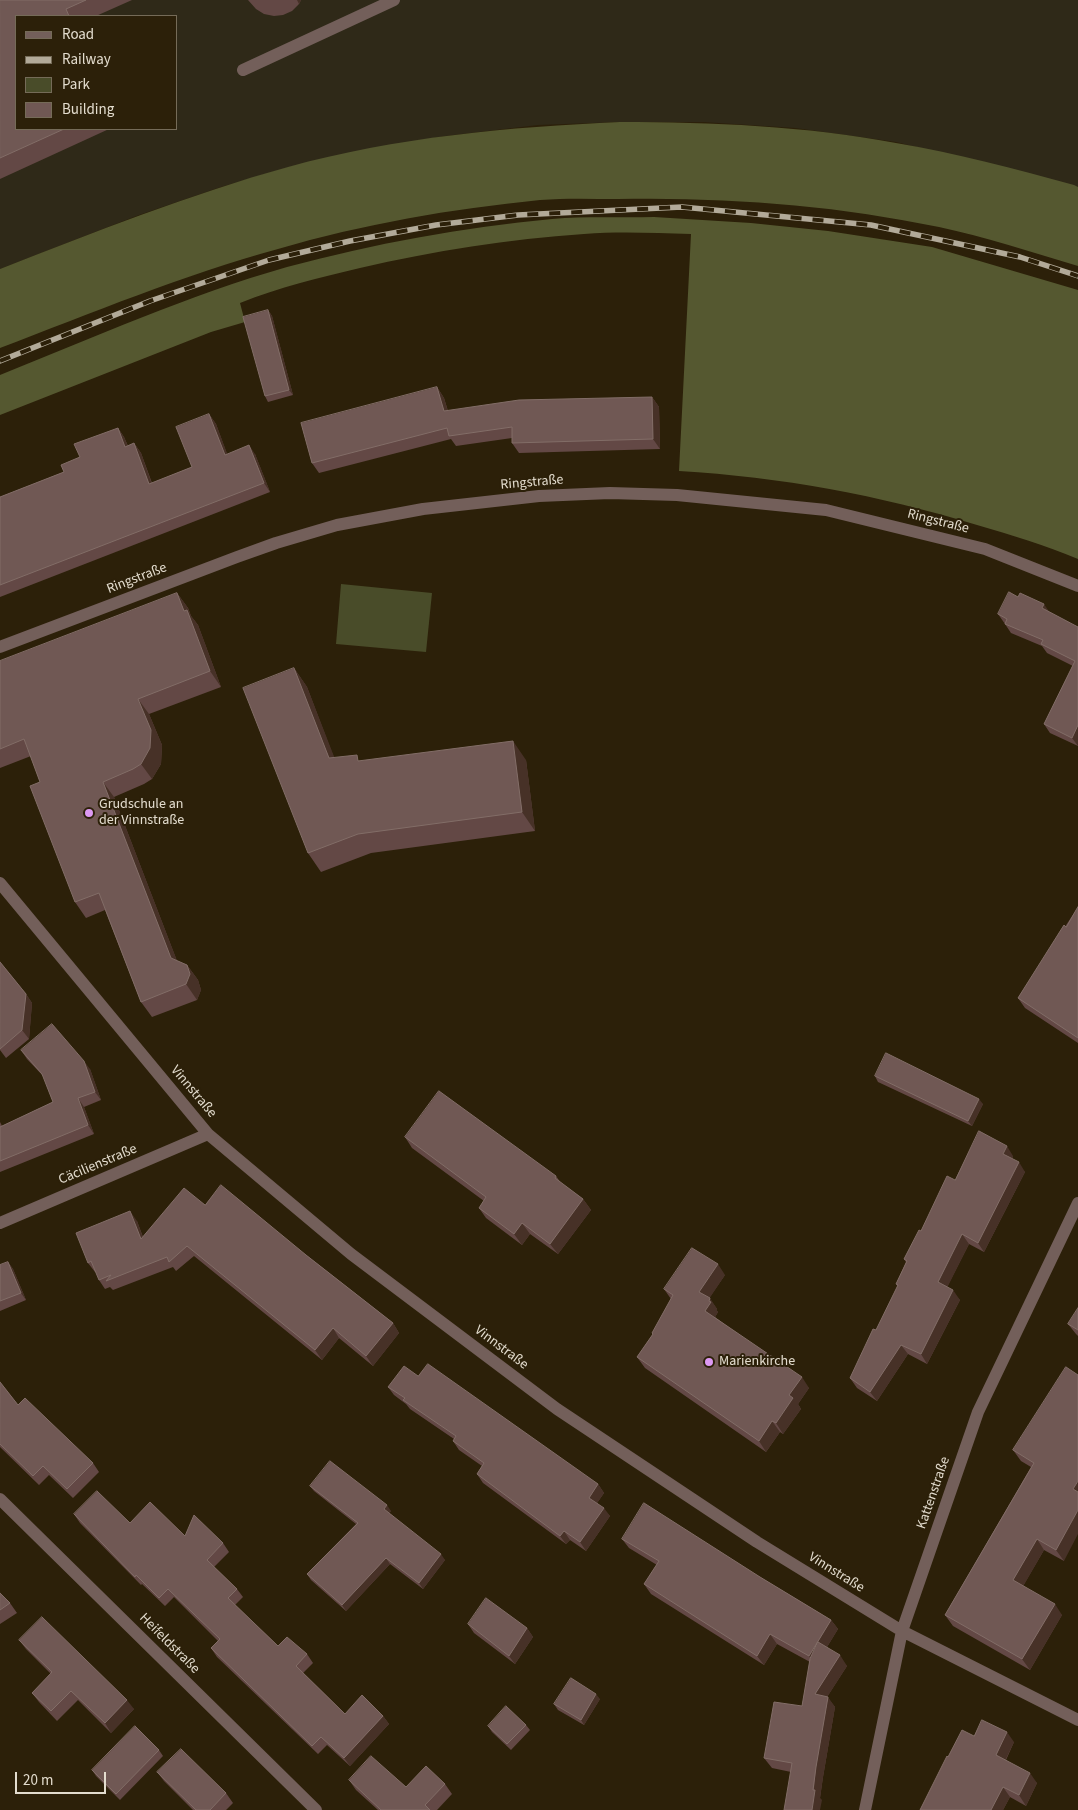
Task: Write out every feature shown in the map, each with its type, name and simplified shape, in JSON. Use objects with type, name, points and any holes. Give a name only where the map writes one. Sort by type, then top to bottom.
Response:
[{"type":"street","points":[[243,70],[394,0]]},
{"type":"street","name":"Ringstraße","points":[[0,648],[237,557],[336,525],[423,509],[540,496],[610,493],[677,495],[826,510],[985,549],[1078,586]]},
{"type":"street","name":"Vinnstraße","points":[[0,883],[208,1134],[351,1254],[558,1410],[757,1542],[902,1631],[1078,1720]]},
{"type":"street","name":"Cäcilienstraße","points":[[0,1223],[208,1134]]},
{"type":"street","name":"Kattenstraße","points":[[865,1810],[902,1631],[978,1412],[1078,1202]]},
{"type":"street","name":"Heifeldstraße","points":[[0,1499],[316,1810]]},
{"type":"shaded area","points":[[0,0],[1078,0],[1078,187],[896,142],[795,128],[703,122],[620,122],[538,125],[446,136],[368,149],[290,167],[221,187],[139,215],[0,269]]},
{"type":"green space","points":[[620,122],[759,126],[862,137],[963,156],[1074,185],[1078,187],[1078,266],[991,240],[939,227],[899,219],[819,208],[699,199],[540,200],[408,218],[310,240],[207,271],[103,308],[0,348],[0,269],[143,214],[215,189],[288,167],[370,148],[453,135],[536,127]]},
{"type":"green space","points":[[654,217],[751,223],[828,231],[932,247],[1078,290],[1078,559],[1041,545],[940,514],[867,496],[755,478],[679,471],[691,234],[611,233],[528,239],[416,256],[314,279],[240,303],[245,322],[211,332],[0,415],[0,375],[178,303],[250,278],[352,251],[485,227],[565,218]]},
{"type":"green space","points":[[341,584],[432,593],[426,652],[336,644]]},
{"type":"building","points":[[0,0],[86,0],[66,9],[69,15],[15,15],[15,130],[62,130],[0,158]]},
{"type":"building","points":[[268,310],[289,390],[265,396],[243,317]]},
{"type":"building","points":[[437,387],[444,411],[519,400],[652,397],[653,439],[512,443],[512,427],[449,436],[447,428],[312,463],[301,423]]},
{"type":"building","points":[[209,414],[225,455],[249,445],[264,483],[0,585],[0,497],[64,472],[61,465],[80,457],[74,444],[118,428],[125,447],[134,443],[149,484],[192,467],[176,427]]},
{"type":"building","points":[[1009,592],[1018,597],[1020,593],[1044,604],[1042,608],[1078,627],[1078,725],[1072,738],[1044,724],[1075,661],[1041,644],[1043,640],[1005,624],[1007,619],[998,614]]},
{"type":"building","name":"Grudschule an der Vinnstraße","points":[[177,593],[184,611],[187,610],[210,671],[138,699],[151,730],[150,748],[141,764],[103,782],[171,958],[187,965],[190,974],[186,984],[141,1002],[99,893],[75,902],[30,786],[40,782],[24,739],[0,749],[0,661]]},
{"type":"building","points":[[294,668],[329,758],[357,755],[358,761],[513,741],[522,812],[358,834],[308,853],[243,688]]},
{"type":"building","points":[[1078,907],[1078,1038],[1018,998],[1064,925],[1066,927]]},
{"type":"building","points":[[0,962],[26,994],[22,1030],[0,1049]]},
{"type":"building","points":[[52,1024],[84,1061],[95,1092],[78,1098],[88,1125],[0,1161],[0,1127],[53,1102],[42,1074],[21,1050]]},
{"type":"building","points":[[886,1053],[979,1099],[968,1121],[875,1076]]},
{"type":"building","points":[[439,1091],[556,1176],[555,1178],[583,1199],[550,1244],[522,1223],[514,1234],[479,1208],[486,1197],[405,1137]]},
{"type":"building","points":[[979,1131],[1007,1146],[1003,1154],[1019,1162],[978,1243],[962,1234],[938,1282],[953,1290],[921,1354],[901,1345],[870,1392],[850,1378],[873,1329],[876,1330],[898,1285],[896,1284],[907,1261],[904,1259],[919,1230],[921,1231],[947,1176],[955,1180]]},
{"type":"building","points":[[221,1185],[393,1323],[366,1356],[333,1328],[315,1350],[187,1246],[169,1262],[167,1257],[106,1281],[111,1275],[99,1280],[91,1261],[88,1263],[76,1233],[130,1211],[141,1239],[184,1188],[205,1205]]},
{"type":"building","name":"Marienkirche","points":[[692,1248],[718,1264],[699,1292],[710,1298],[709,1301],[711,1302],[705,1311],[802,1377],[789,1395],[793,1398],[776,1423],[772,1421],[759,1441],[637,1357],[653,1334],[673,1295],[664,1289]]},
{"type":"building","points":[[8,1262],[21,1293],[0,1301],[0,1265]]},
{"type":"building","points":[[1078,1308],[1078,1330],[1068,1324]]},
{"type":"building","points":[[428,1364],[598,1484],[589,1498],[604,1508],[580,1542],[564,1531],[560,1536],[477,1474],[484,1463],[453,1441],[456,1436],[403,1400],[405,1398],[388,1387],[404,1366],[418,1376]]},
{"type":"building","points":[[1066,1367],[1078,1375],[1078,1481],[1073,1489],[1078,1492],[1078,1510],[1056,1550],[1037,1539],[1013,1580],[1055,1604],[1022,1659],[945,1615],[1034,1463],[1013,1450]]},
{"type":"building","points":[[0,1382],[18,1405],[25,1398],[93,1463],[67,1489],[43,1466],[33,1476],[0,1444]]},
{"type":"building","points":[[330,1461],[387,1505],[384,1509],[441,1554],[419,1583],[386,1558],[342,1605],[307,1574],[358,1523],[310,1486]]},
{"type":"building","points":[[97,1491],[130,1523],[150,1502],[185,1536],[194,1515],[223,1543],[207,1560],[237,1589],[228,1598],[278,1646],[287,1637],[307,1654],[296,1666],[345,1714],[362,1695],[383,1716],[344,1758],[321,1737],[312,1746],[211,1648],[220,1639],[168,1589],[159,1598],[136,1575],[135,1577],[74,1514]]},
{"type":"building","points":[[644,1503],[831,1620],[809,1656],[770,1634],[757,1656],[644,1584],[659,1561],[622,1539]]},
{"type":"building","points":[[0,1593],[10,1603],[0,1610]]},
{"type":"building","points":[[486,1598],[527,1628],[509,1656],[468,1624]]},
{"type":"building","points":[[42,1617],[127,1700],[105,1723],[71,1691],[51,1711],[32,1693],[52,1672],[19,1640]]},
{"type":"building","points":[[818,1642],[840,1655],[815,1694],[828,1697],[816,1767],[812,1810],[784,1810],[792,1763],[764,1758],[774,1702],[802,1706],[810,1659]]},
{"type":"building","points":[[571,1678],[596,1694],[581,1720],[554,1704]]},
{"type":"building","points":[[506,1706],[526,1725],[507,1744],[488,1726]]},
{"type":"building","points":[[982,1720],[1007,1732],[996,1755],[1030,1773],[1019,1795],[1003,1787],[991,1810],[920,1810],[962,1730],[974,1736]]},
{"type":"building","points":[[135,1726],[159,1750],[116,1794],[92,1770]]},
{"type":"building","points":[[181,1749],[226,1793],[210,1810],[196,1810],[157,1772]]},
{"type":"building","points":[[371,1756],[406,1787],[426,1766],[445,1784],[425,1805],[430,1810],[381,1810],[349,1780]]},
{"type":"railway","points":[[0,361],[150,301],[269,260],[350,241],[436,225],[518,215],[682,207],[871,225],[1020,257],[1078,276]]},
{"type":"place","name":"Grudschule an der Vinnstraße","points":[[89,813]]},
{"type":"place","name":"Marienkirche","points":[[709,1362]]}]
